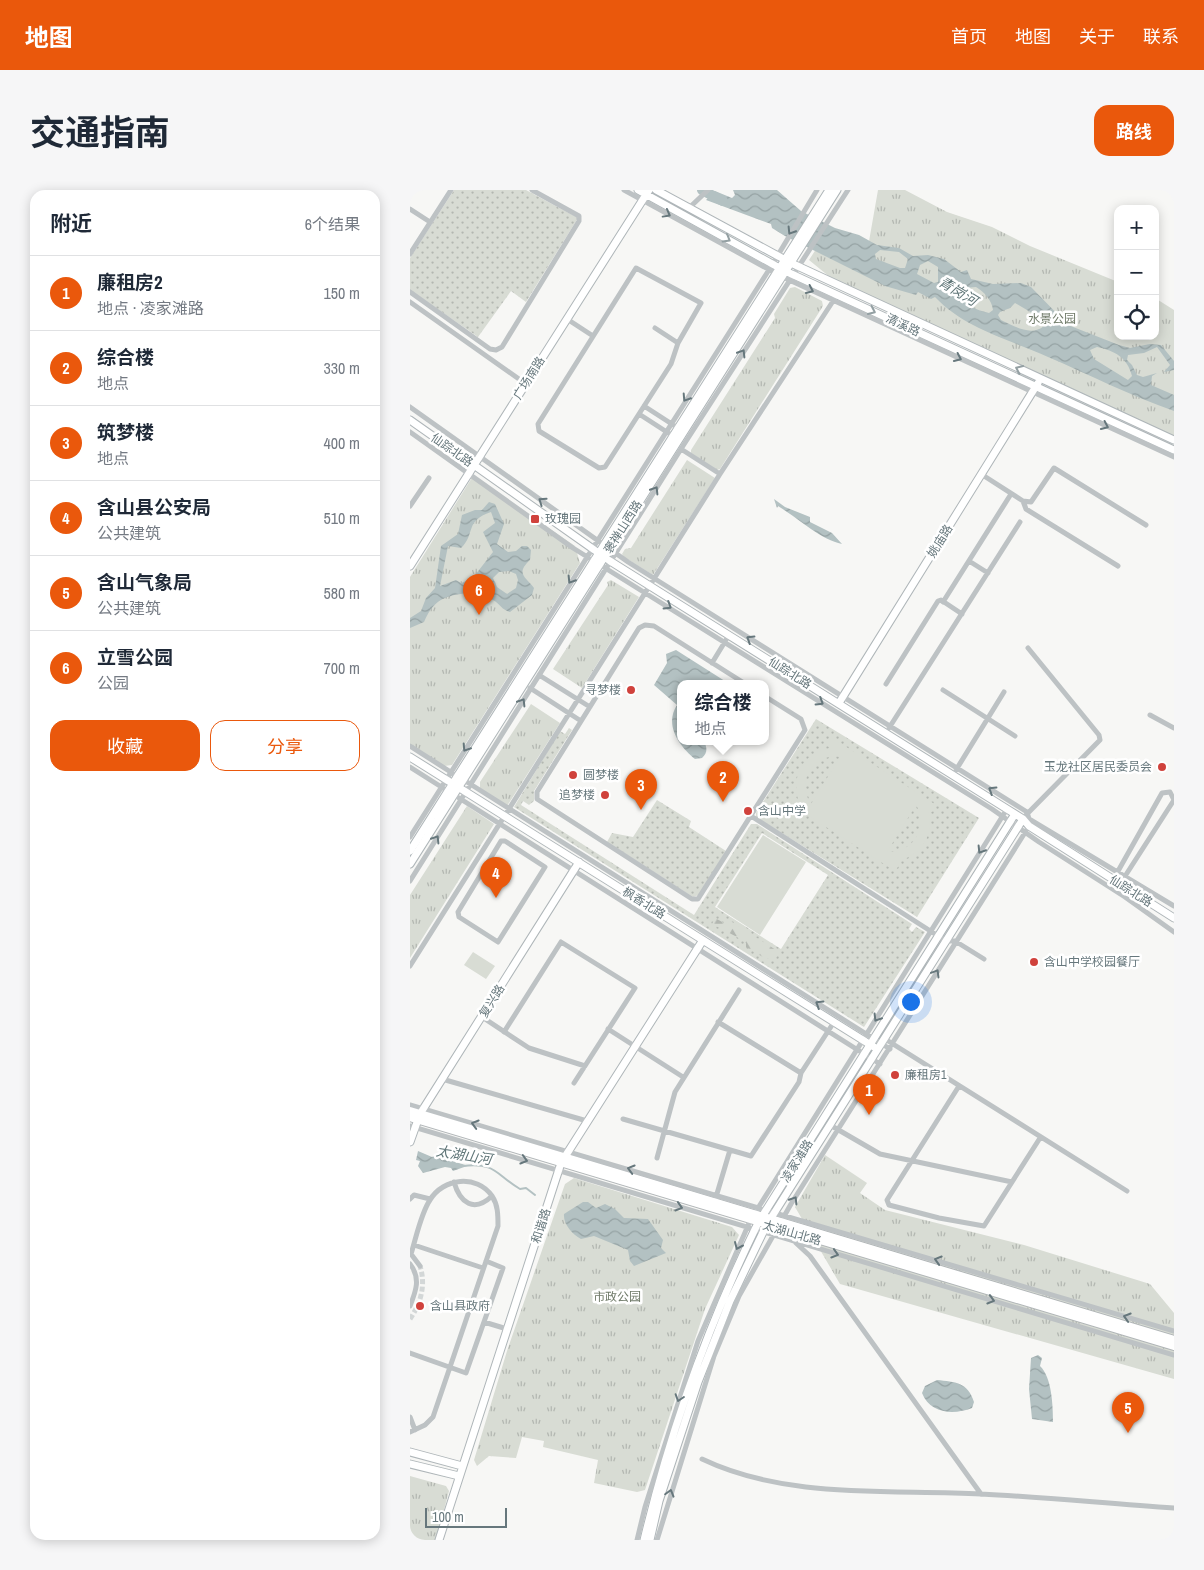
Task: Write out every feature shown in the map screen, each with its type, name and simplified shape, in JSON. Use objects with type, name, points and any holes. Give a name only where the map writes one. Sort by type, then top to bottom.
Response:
[{"type":"main road","name":"清溪路","points":[[638,190],[781,272],[835,298],[924,335],[1034,389],[1174,450]]},
{"type":"main road","name":"清溪路","points":[[656,190],[791,263],[1174,440]]},
{"type":"main road","name":"褒禅山西路","points":[[818,214],[829,190]]},
{"type":"main road","name":"褒禅山西路","points":[[609,549],[678,428],[781,272],[791,263],[797,246],[818,214],[838,190]]},
{"type":"main road","name":"广场南路","points":[[410,566],[646,195]]},
{"type":"main road","name":"褒禅山西路","points":[[410,864],[460,778],[600,564],[781,272]]},
{"type":"main road","points":[[924,335],[928,327]]},
{"type":"main road","name":"姚庙路","points":[[838,704],[1041,379]]},
{"type":"main road","name":"仙踪北路","points":[[410,420],[604,557],[838,704],[888,730],[955,772],[1024,819],[1029,826],[1174,918]]},
{"type":"main road","points":[[1129,429],[1133,421]]},
{"type":"main road","name":"枫香北路","points":[[410,757],[834,1022],[881,1044]]},
{"type":"main road","name":"褒禅山西路","points":[[410,851],[451,793]]},
{"type":"main road","name":"凌家滩路","points":[[644,1540],[654,1500],[693,1380],[754,1222],[767,1209],[864,1054],[869,1040],[939,936],[1016,814]]},
{"type":"main road","name":"凌家滩路","points":[[650,1540],[659,1501],[698,1382],[730,1301],[766,1226],[1024,819]]},
{"type":"main road","name":"复兴路","points":[[410,1142],[416,1119],[579,862]]},
{"type":"main road","name":"和谐路","points":[[439,1540],[563,1161],[703,940]]},
{"type":"main road","name":"太湖山北路","points":[[410,1111],[416,1119],[715,1204],[754,1222]]},
{"type":"main road","name":"太湖山北路","points":[[563,1161],[766,1226],[1174,1340]]},
{"type":"main road","name":"太湖山北路","points":[[777,1229],[1174,1346]]},
{"type":"main road","points":[[410,1452],[462,1466]]},
{"type":"main road","points":[[410,1464],[459,1476]]},
{"type":"street","points":[[410,254],[451,190]]},
{"type":"street","points":[[410,292],[490,349],[496,350],[502,347],[579,221],[579,216],[532,190]]},
{"type":"street","points":[[624,190],[646,195]]},
{"type":"street","points":[[690,208],[708,190]]},
{"type":"street","points":[[609,549],[681,449],[781,272],[777,256],[817,190]]},
{"type":"street","points":[[410,881],[451,793],[586,556],[670,422],[781,272],[791,263],[848,190]]},
{"type":"street","points":[[410,209],[430,222]]},
{"type":"street","points":[[636,268],[701,303],[678,343],[671,364],[605,467],[599,468],[537,428],[593,336],[636,268]]},
{"type":"street","points":[[410,966],[720,474],[835,298],[1034,389],[1174,458]]},
{"type":"street","points":[[410,302],[526,384]]},
{"type":"street","points":[[567,319],[593,336]]},
{"type":"street","points":[[654,328],[678,343]]},
{"type":"street","points":[[644,406],[678,428]]},
{"type":"street","points":[[410,407],[609,549],[843,697],[888,730],[1020,522]]},
{"type":"street","points":[[640,414],[673,436]]},
{"type":"street","points":[[410,432],[586,556],[1002,816],[1018,828],[1029,826],[1174,906]]},
{"type":"street","points":[[681,449],[720,474]]},
{"type":"street","points":[[981,474],[1022,501],[1031,502],[1054,468],[1146,525]]},
{"type":"street","points":[[410,506],[429,478]]},
{"type":"street","points":[[943,602],[1011,494]]},
{"type":"street","points":[[1022,501],[1026,508],[1118,566]]},
{"type":"street","points":[[969,561],[988,573]]},
{"type":"street","points":[[460,778],[530,688],[600,564]]},
{"type":"street","points":[[886,684],[938,601],[943,602],[962,614]]},
{"type":"street","points":[[739,680],[654,626],[644,624],[639,628],[537,792],[537,799],[692,899],[701,896],[805,727],[801,720],[769,699]]},
{"type":"street","points":[[712,663],[729,635]]},
{"type":"street","points":[[1024,819],[1027,812],[1100,740],[1099,735],[1028,648]]},
{"type":"street","points":[[539,674],[590,707]]},
{"type":"street","points":[[530,688],[582,721]]},
{"type":"street","points":[[943,690],[1015,736]]},
{"type":"street","points":[[657,1540],[714,1356],[740,1296],[777,1229],[955,941],[1029,826],[1027,812],[955,772],[1004,692]]},
{"type":"street","points":[[1150,715],[1174,728]]},
{"type":"street","points":[[410,746],[869,1040]]},
{"type":"street","points":[[410,767],[880,1064]]},
{"type":"street","points":[[1113,880],[1162,793],[1170,792],[1174,786]]},
{"type":"street","points":[[1120,884],[1174,800],[1170,792]]},
{"type":"street","points":[[410,837],[451,793]]},
{"type":"street","points":[[637,1540],[644,1507],[698,1340],[754,1222],[758,1207],[858,1050],[869,1040],[931,931],[1007,809]]},
{"type":"street","points":[[751,816],[946,941],[955,941],[984,959]]},
{"type":"street","points":[[1029,826],[1174,932]]},
{"type":"street","points":[[501,841],[505,841],[544,867],[498,942],[458,915],[478,879],[501,841]]},
{"type":"street","points":[[468,873],[478,879]]},
{"type":"street","points":[[504,1032],[561,942],[634,988],[574,1083]]},
{"type":"street","points":[[657,1158],[675,1092],[739,990]]},
{"type":"street","points":[[482,1017],[529,1048],[585,1066]]},
{"type":"street","points":[[718,1022],[801,1073]]},
{"type":"street","points":[[623,1119],[751,1156],[799,1082],[801,1073],[834,1022]]},
{"type":"street","points":[[608,1029],[683,1077]]},
{"type":"street","points":[[881,1044],[891,1047],[959,1086],[1127,1191]]},
{"type":"street","points":[[442,1079],[587,1121]]},
{"type":"street","points":[[959,1086],[887,1200],[889,1205],[984,1226],[1040,1138]]},
{"type":"street","points":[[410,1105],[416,1119],[563,1161],[717,1195],[1174,1331]]},
{"type":"street","points":[[830,1125],[880,1154],[907,1162],[912,1160],[1012,1182]]},
{"type":"street","points":[[715,1204],[730,1150]]},
{"type":"street","points":[[410,1417],[413,1431],[433,1417],[448,1366],[498,1226],[498,1213],[492,1196],[476,1183],[465,1180],[454,1182],[441,1189],[430,1199],[410,1254],[420,1266]]},
{"type":"street","points":[[454,1182],[460,1198],[468,1203],[476,1205],[492,1196]]},
{"type":"street","points":[[410,1199],[414,1194],[430,1199]]},
{"type":"street","points":[[754,1222],[777,1229],[810,1256],[981,1494]]},
{"type":"street","points":[[794,1241],[1174,1355]]},
{"type":"street","points":[[414,1245],[483,1268]]},
{"type":"street","points":[[410,1353],[466,1373],[503,1268],[486,1261]]},
{"type":"street","points":[[410,1264],[415,1270],[417,1280],[410,1306]]},
{"type":"street","points":[[484,1322],[507,1329]]},
{"type":"street","points":[[702,1459],[728,1472],[796,1485],[855,1492],[981,1494],[1174,1508]]},
{"type":"green space","points":[[454,190],[526,190],[578,218],[526,302],[511,291],[478,337],[410,290],[410,258]]},
{"type":"green space","name":"水景公园","points":[[878,190],[905,190],[947,212],[992,227],[1030,246],[1114,280],[1114,340],[1159,340],[1159,301],[1174,310],[1174,440],[842,287],[809,260],[829,229],[868,247]]},
{"type":"green space","points":[[795,287],[822,301],[823,306],[720,469],[717,470],[691,453],[691,450],[775,318],[774,314],[790,288]]},
{"type":"green space","points":[[687,460],[715,478],[653,575],[622,554],[625,549],[631,548]]},
{"type":"green space","points":[[473,476],[575,546],[580,563],[452,765],[444,766],[410,745],[410,577]]},
{"type":"green space","points":[[611,580],[639,597],[582,688],[553,669],[608,585],[607,582]]},
{"type":"green space","points":[[531,704],[560,723],[507,806],[480,788],[480,782]]},
{"type":"green space","points":[[816,719],[979,818],[917,917],[756,817],[756,813]]},
{"type":"green space","points":[[569,728],[572,730],[534,791],[534,801],[529,805],[523,801],[521,805],[694,915],[751,824],[757,824],[912,924],[909,929],[912,932],[916,927],[925,932],[864,1027],[514,807],[560,731],[565,734]],"holes":[[[762,833],[828,875],[781,949],[715,907]]]},
{"type":"green space","points":[[831,737],[936,805],[932,812],[928,811],[930,820],[928,836],[924,843],[913,855],[896,861],[900,864],[895,871],[790,804],[794,797],[798,799],[797,781],[798,773],[802,766],[813,754],[830,748],[827,745]],"holes":[[[834,756],[840,757],[811,804],[805,788],[808,773],[818,762]],[[916,805],[920,813],[921,822],[916,838],[904,849],[887,852]]]},
{"type":"green space","points":[[657,800],[691,821],[689,827],[726,851],[699,895],[693,897],[607,842],[612,833],[633,837]]},
{"type":"green space","points":[[467,806],[494,824],[410,958],[410,895]]},
{"type":"green space","points":[[763,835],[806,862],[760,935],[717,907]]},
{"type":"green space","points":[[715,918],[724,923],[729,920],[779,952],[776,958],[766,959],[746,947],[746,943],[742,940],[712,924]]},
{"type":"green space","points":[[473,952],[495,966],[486,979],[464,965]]},
{"type":"green space","points":[[825,1155],[867,1183],[860,1193],[885,1210],[1024,1245],[1150,1284],[1174,1313],[1174,1379],[840,1284],[795,1207]]},
{"type":"green space","name":"市政公园","points":[[574,1178],[732,1227],[739,1235],[705,1309],[645,1490],[637,1492],[594,1483],[598,1460],[543,1447],[544,1441],[522,1437],[516,1458],[489,1456],[477,1466],[474,1460],[507,1351],[565,1184]]},
{"type":"green space","points":[[410,1476],[446,1486],[449,1491],[436,1540],[410,1540]]},
{"type":"water","points":[[733,190],[777,190],[801,211],[835,228],[859,235],[877,245],[899,248],[913,256],[928,255],[944,259],[961,272],[967,270],[971,279],[993,284],[1021,283],[1031,287],[1068,325],[1130,348],[1150,344],[1161,345],[1174,361],[1174,370],[1164,372],[1170,365],[1157,347],[1144,353],[1128,355],[1127,360],[1137,375],[1143,377],[1157,373],[1152,376],[1151,385],[1174,395],[1174,411],[988,332],[960,317],[935,297],[931,299],[918,292],[916,295],[885,286],[785,236],[772,228],[771,224],[706,200],[715,191],[732,198],[735,195]],"holes":[[[880,250],[899,252],[908,259],[905,268],[900,268],[876,259],[875,254]],[[928,261],[938,267],[938,282],[934,283],[917,274],[920,265]],[[976,287],[979,289],[985,294],[993,310],[989,313],[976,309],[964,302],[959,294],[964,288]],[[1015,303],[1032,313],[1044,316],[1044,326],[1034,331],[1028,331],[1001,320],[998,315],[1000,312],[1010,308]],[[1097,347],[1115,353],[1127,364],[1132,376],[1128,380],[1094,359],[1090,350]]]},
{"type":"water","points":[[774,499],[785,507],[810,517],[810,522],[832,533],[842,544],[826,538],[778,506],[777,508]]},
{"type":"water","points":[[489,502],[495,504],[504,524],[497,544],[508,552],[516,551],[522,546],[527,546],[531,550],[530,560],[523,569],[523,575],[534,588],[532,595],[510,612],[493,600],[474,592],[450,596],[433,606],[424,622],[410,628],[410,618],[421,611],[426,598],[435,588],[441,546],[458,534],[462,515],[475,510],[482,510]],"holes":[[[491,512],[495,523],[483,532],[493,552],[472,579],[461,583],[456,580],[440,586],[448,546],[461,548],[477,519]],[[509,571],[516,574],[518,580],[516,588],[507,594],[497,587],[493,578],[499,572]]]},
{"type":"water","points":[[676,650],[723,680],[677,680],[677,705],[654,685],[667,663],[666,654]]},
{"type":"water","points":[[677,705],[677,738],[673,727],[673,713]]},
{"type":"water","points":[[682,745],[706,745],[706,750],[702,758],[695,759]]},
{"type":"water","points":[[418,1151],[432,1157],[443,1155],[467,1166],[453,1171],[451,1168],[445,1167],[423,1173],[418,1166],[420,1161],[416,1160]]},
{"type":"water","points":[[583,1202],[588,1202],[596,1208],[605,1204],[615,1209],[624,1218],[648,1219],[663,1240],[661,1248],[666,1253],[634,1266],[630,1261],[628,1250],[594,1236],[581,1239],[569,1228],[564,1214]]},
{"type":"water","points":[[1038,1355],[1042,1358],[1040,1366],[1049,1384],[1053,1422],[1032,1419],[1029,1389],[1031,1358]]},
{"type":"water","points":[[937,1380],[960,1384],[968,1390],[974,1402],[972,1408],[950,1412],[937,1409],[931,1405],[922,1393],[925,1386]]},
{"type":"waterway","name":"青岗河","points":[[702,190],[723,201]]},
{"type":"waterway","name":"太湖山河","points":[[463,1166],[474,1165],[489,1168],[520,1189],[526,1188],[535,1195]]},
{"type":"tunnel","points":[[410,1319],[417,1307],[421,1294],[423,1280],[420,1266]]},
{"type":"place","name":"玫瑰园","points":[[535,519]]},
{"type":"place","name":"立雪公园","points":[[479,615]]},
{"type":"place","name":"寻梦楼","points":[[631,690]]},
{"type":"place","name":"玉龙社区居民委员会","points":[[1162,767]]},
{"type":"place","name":"圆梦楼","points":[[573,775]]},
{"type":"place","name":"追梦楼","points":[[605,795]]},
{"type":"place","name":"综合楼","points":[[723,802]]},
{"type":"place","name":"筑梦楼","points":[[641,810]]},
{"type":"place","name":"含山中学","points":[[748,811]]},
{"type":"place","name":"含山县公安局","points":[[496,898]]},
{"type":"place","name":"含山中学校园餐厅","points":[[1034,962]]},
{"type":"place","name":"廉租房1","points":[[895,1075]]},
{"type":"place","name":"廉租房2","points":[[869,1115]]},
{"type":"place","name":"含山县政府","points":[[420,1306]]},
{"type":"place","name":"含山气象局","points":[[1128,1433]]}]
